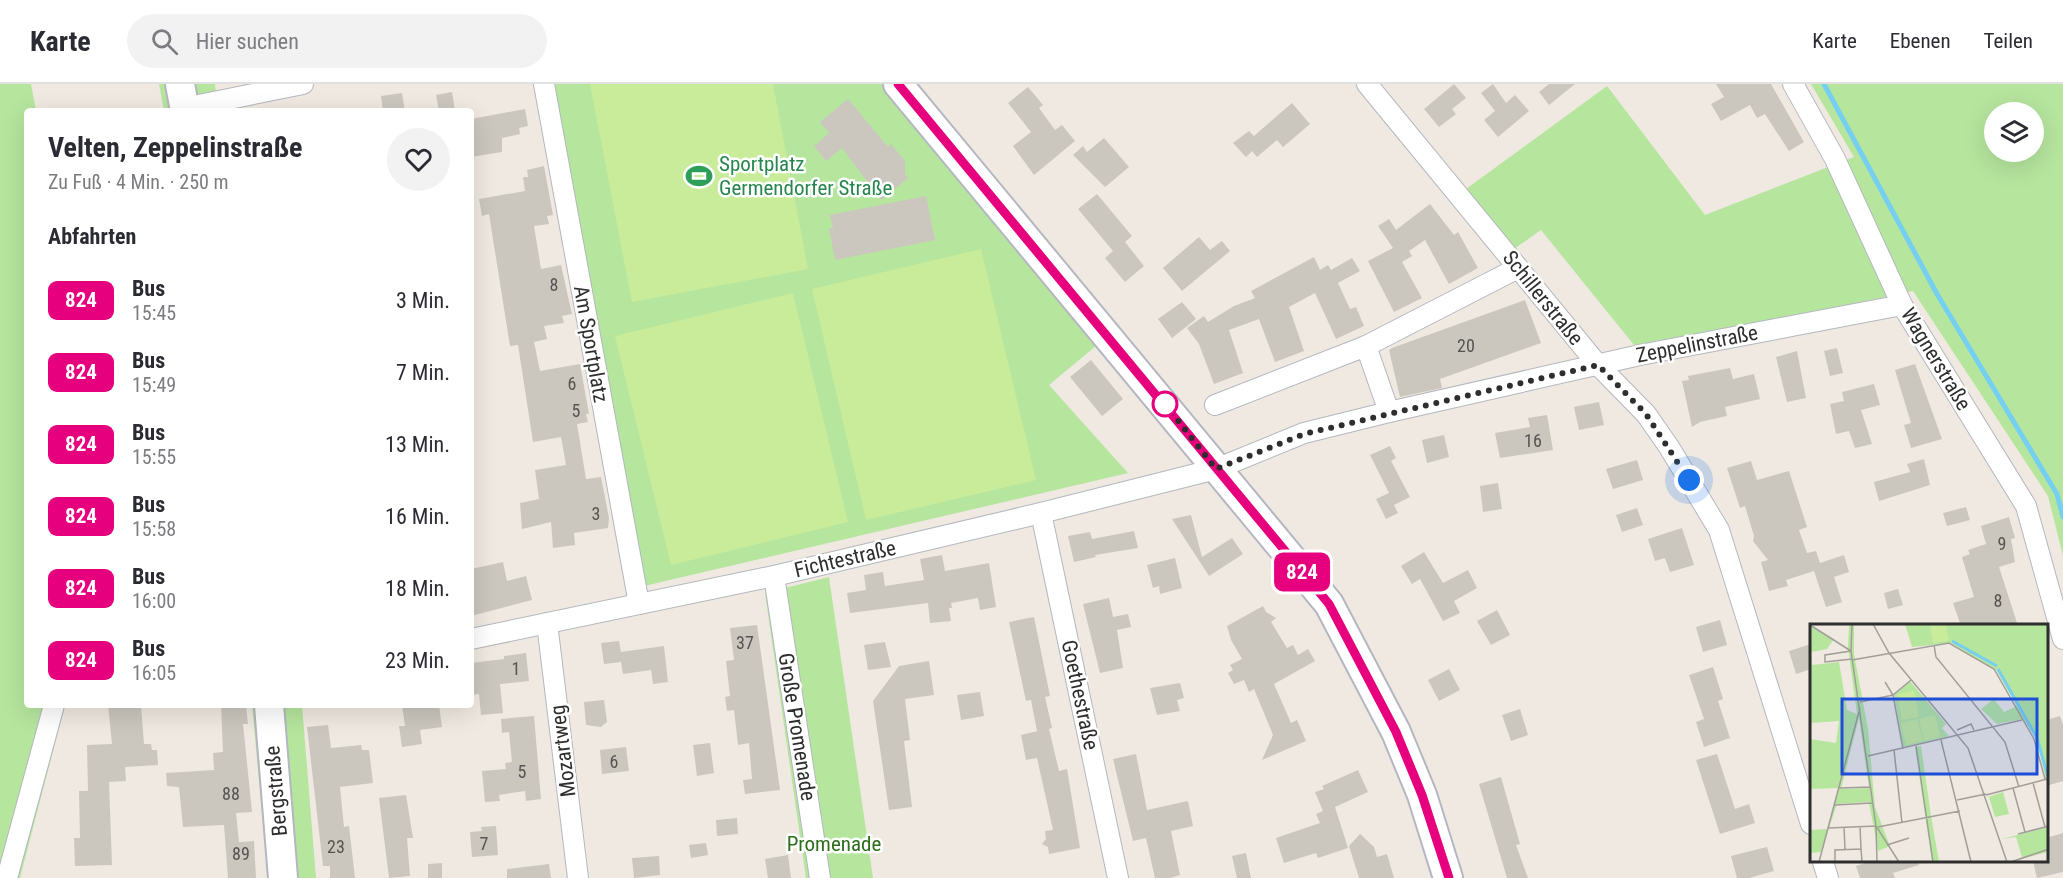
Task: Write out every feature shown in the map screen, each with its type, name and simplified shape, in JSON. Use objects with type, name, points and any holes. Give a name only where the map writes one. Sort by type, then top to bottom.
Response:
[{"type":"main road","points":[[898,84],[1329,604],[1396,732],[1422,795],[1449,878]]},
{"type":"main road","name":"Bergstraße","points":[[269,708],[284,878]]},
{"type":"street","points":[[183,101],[303,84]]},
{"type":"street","name":"Am Sportplatz","points":[[543,84],[639,604]]},
{"type":"street","name":"Schillerstraße","points":[[1367,84],[1598,365],[1646,414],[1669,447],[1719,530],[1810,821]]},
{"type":"street","name":"Wagnerstraße","points":[[1793,84],[1835,159],[1902,305],[2026,506],[2063,639]]},
{"type":"street","points":[[1215,405],[1366,346],[1518,268]]},
{"type":"street","name":"Zeppelinstraße","points":[[1216,469],[1304,434],[1389,412],[1598,365],[1902,305]]},
{"type":"street","points":[[1366,346],[1389,412]]},
{"type":"street","name":"Fichtestraße","points":[[474,638],[774,576],[1216,469]]},
{"type":"street","name":"Goethestraße","points":[[1041,513],[1118,878]]},
{"type":"street","name":"Große Promenade","points":[[774,576],[820,878]]},
{"type":"street","name":"Mozartweg","points":[[547,623],[578,878]]},
{"type":"street","points":[[7,878],[53,708]]},
{"type":"street","points":[[1824,863],[1828,878]]},
{"type":"green space","points":[[0,84],[31,84],[35,108],[24,108],[24,708],[64,708],[20,878],[0,878]]},
{"type":"green space","points":[[159,84],[215,84],[218,108],[163,108]]},
{"type":"green space","points":[[551,84],[881,84],[1097,345],[1049,385],[1128,473],[644,586]]},
{"type":"green space","name":"Sportplatz Germendorfer Straße","points":[[590,84],[773,84],[808,269],[632,302]]},
{"type":"green space","points":[[1811,84],[2063,84],[2063,556],[2048,496],[1913,291],[1638,350],[1541,230],[1514,249],[1466,189],[1607,86],[1705,215],[1854,157]]},
{"type":"green space","points":[[981,249],[1036,480],[866,520],[812,289]]},
{"type":"green space","points":[[793,293],[848,522],[671,565],[615,336]]},
{"type":"green space","name":"Promenade","points":[[829,577],[873,878],[806,878],[765,593]]},
{"type":"green space","points":[[252,708],[302,708],[316,878],[268,878]]},
{"type":"building","points":[[1454,84],[1466,98],[1452,109],[1456,114],[1439,127],[1424,109]]},
{"type":"building","points":[[1493,84],[1506,103],[1515,95],[1529,111],[1498,137],[1484,120],[1495,111],[1481,93]]},
{"type":"building","points":[[1549,84],[1575,84],[1549,105],[1539,92]]},
{"type":"building","points":[[1716,84],[1771,84],[1804,142],[1789,151],[1765,114],[1757,118],[1750,105],[1721,121],[1711,104],[1724,97]]},
{"type":"building","points":[[1028,87],[1043,105],[1039,108],[1055,130],[1062,125],[1075,141],[1034,175],[1013,146],[1031,132],[1008,103]]},
{"type":"building","points":[[452,92],[455,108],[438,108],[436,95]]},
{"type":"building","points":[[402,93],[404,108],[383,108],[381,96]]},
{"type":"building","points":[[848,99],[888,147],[891,144],[905,161],[905,174],[908,178],[881,200],[842,148],[826,161],[814,146],[829,133],[820,122]]},
{"type":"building","points":[[1292,103],[1310,124],[1283,147],[1277,140],[1257,157],[1252,151],[1246,157],[1233,143],[1249,131],[1254,136]]},
{"type":"building","points":[[525,109],[528,126],[519,128],[520,134],[502,138],[502,152],[474,157],[474,118]]},
{"type":"building","points":[[1104,138],[1129,167],[1105,187],[1073,155],[1083,146],[1087,152]]},
{"type":"building","points":[[544,166],[553,215],[547,216],[549,224],[534,226],[541,269],[561,265],[572,314],[562,316],[564,323],[544,326],[547,339],[534,342],[540,371],[580,364],[589,414],[586,414],[588,422],[577,424],[586,479],[601,477],[609,518],[608,528],[574,533],[575,545],[553,548],[551,522],[522,529],[520,503],[539,499],[535,470],[566,465],[561,437],[533,442],[518,345],[510,346],[489,214],[482,216],[479,199],[525,191],[523,177],[528,177],[527,170]]},
{"type":"building","points":[[1097,194],[1132,236],[1125,242],[1144,266],[1125,282],[1105,258],[1113,251],[1078,209]]},
{"type":"building","points":[[926,196],[935,240],[835,260],[829,228],[833,228],[830,215]]},
{"type":"building","points":[[1430,204],[1454,235],[1458,232],[1478,268],[1449,284],[1425,240],[1409,251],[1412,256],[1402,262],[1422,298],[1394,312],[1368,261],[1393,248],[1378,226],[1389,219],[1396,230]]},
{"type":"building","points":[[1199,237],[1210,250],[1222,241],[1230,251],[1182,291],[1163,268]]},
{"type":"building","points":[[1314,257],[1320,270],[1328,265],[1331,270],[1352,258],[1360,271],[1338,283],[1350,309],[1356,307],[1364,326],[1336,339],[1315,293],[1289,307],[1304,351],[1275,362],[1259,319],[1229,330],[1243,373],[1214,384],[1199,344],[1187,328],[1204,316],[1208,322],[1234,306],[1255,298],[1251,291]]},
{"type":"building","points":[[1525,300],[1541,343],[1440,379],[1442,388],[1400,397],[1389,350]]},
{"type":"building","points":[[1182,302],[1196,319],[1172,338],[1158,319]]},
{"type":"building","points":[[1837,348],[1843,373],[1830,376],[1824,351]]},
{"type":"building","points":[[1797,351],[1806,398],[1787,402],[1776,357]]},
{"type":"building","points":[[1091,360],[1123,399],[1102,416],[1070,377]]},
{"type":"building","points":[[1915,364],[1942,439],[1911,448],[1904,425],[1911,423],[1895,370]]},
{"type":"building","points":[[1730,368],[1733,379],[1754,374],[1760,399],[1725,407],[1727,416],[1700,422],[1692,427],[1682,381],[1689,380],[1688,376]]},
{"type":"building","points":[[1874,384],[1880,405],[1861,410],[1872,444],[1855,448],[1849,431],[1836,434],[1830,404],[1844,401],[1842,392]]},
{"type":"building","points":[[1599,402],[1604,425],[1579,430],[1574,407]]},
{"type":"building","points":[[1547,415],[1553,450],[1500,458],[1495,433],[1530,427],[1528,418]]},
{"type":"building","points":[[1444,435],[1449,457],[1427,463],[1422,440]]},
{"type":"building","points":[[1390,446],[1396,458],[1391,461],[1410,497],[1394,505],[1398,513],[1386,519],[1376,499],[1389,493],[1370,455]]},
{"type":"building","points":[[1924,459],[1930,485],[1879,501],[1874,482],[1910,472],[1907,464]]},
{"type":"building","points":[[1637,460],[1643,480],[1613,489],[1606,469]]},
{"type":"building","points":[[1751,461],[1757,480],[1789,471],[1807,527],[1799,530],[1807,553],[1816,551],[1820,563],[1844,555],[1849,572],[1834,577],[1842,602],[1826,607],[1814,571],[1786,580],[1788,586],[1769,591],[1761,562],[1768,560],[1753,541],[1754,536],[1745,506],[1740,508],[1727,468]]},
{"type":"building","points":[[1498,483],[1502,509],[1483,512],[1480,486]]},
{"type":"building","points":[[1966,507],[1970,520],[1947,526],[1943,513]]},
{"type":"building","points":[[1637,508],[1643,525],[1622,532],[1616,515]]},
{"type":"building","points":[[1191,515],[1202,557],[1232,538],[1243,554],[1209,576],[1172,519]]},
{"type":"building","points":[[2009,517],[2015,538],[2011,539],[2015,562],[1999,567],[2017,624],[1960,624],[1953,603],[1974,597],[1962,557],[1970,554],[1968,550],[1986,544],[1981,526]]},
{"type":"building","points":[[1682,528],[1694,565],[1670,572],[1665,558],[1655,561],[1648,539]]},
{"type":"building","points":[[1134,531],[1138,548],[1095,555],[1096,557],[1074,562],[1068,536],[1090,532],[1092,539]]},
{"type":"building","points":[[1424,552],[1443,583],[1468,570],[1477,588],[1454,601],[1460,613],[1443,621],[1420,579],[1412,584],[1401,566]]},
{"type":"building","points":[[942,555],[945,571],[989,563],[996,607],[980,610],[978,598],[951,603],[952,608],[949,608],[951,621],[930,623],[928,603],[850,613],[847,593],[866,590],[864,575],[883,572],[885,586],[924,580],[920,559]]},
{"type":"building","points":[[1175,558],[1182,588],[1160,594],[1159,586],[1153,588],[1147,565]]},
{"type":"building","points":[[503,562],[507,581],[526,576],[532,600],[474,615],[474,568]]},
{"type":"building","points":[[1898,589],[1903,605],[1888,609],[1884,593]]},
{"type":"building","points":[[1109,598],[1113,617],[1128,614],[1131,627],[1117,630],[1123,668],[1100,673],[1083,604]]},
{"type":"building","points":[[1263,606],[1266,612],[1276,618],[1271,622],[1287,648],[1293,645],[1298,655],[1308,649],[1315,661],[1274,684],[1291,723],[1297,720],[1306,741],[1262,760],[1273,735],[1254,689],[1249,692],[1244,680],[1234,684],[1228,673],[1233,670],[1230,665],[1242,659],[1231,640],[1227,626]]},
{"type":"building","points":[[1497,610],[1510,635],[1491,645],[1477,621]]},
{"type":"building","points":[[1034,617],[1050,696],[1045,697],[1052,728],[1049,729],[1059,771],[1067,769],[1080,848],[1049,854],[1048,847],[1042,844],[1046,839],[1045,831],[1053,830],[1037,758],[1026,760],[1021,735],[1046,729],[1037,731],[1031,700],[1026,701],[1009,622]]},
{"type":"building","points":[[1720,620],[1727,645],[1703,652],[1696,627]]},
{"type":"building","points":[[757,625],[780,790],[745,794],[743,780],[752,779],[749,743],[738,745],[734,710],[727,711],[725,697],[730,696],[726,661],[734,660],[730,628]]},
{"type":"building","points":[[619,641],[621,652],[664,646],[668,682],[653,684],[651,670],[623,674],[621,662],[604,664],[601,643]]},
{"type":"building","points":[[885,642],[891,667],[868,670],[864,645]]},
{"type":"building","points":[[1810,644],[1810,669],[1796,674],[1789,651]]},
{"type":"building","points":[[526,653],[529,681],[500,684],[503,713],[481,715],[479,694],[474,695],[474,663],[504,659],[504,656]]},
{"type":"building","points":[[929,661],[934,695],[905,699],[910,740],[904,741],[912,807],[889,810],[873,701],[899,666]]},
{"type":"building","points":[[1713,667],[1723,699],[1718,701],[1730,738],[1704,747],[1696,722],[1704,719],[1689,675]]},
{"type":"building","points":[[1449,669],[1460,690],[1439,701],[1428,680]]},
{"type":"building","points":[[1180,683],[1184,698],[1177,700],[1180,711],[1157,715],[1150,688]]},
{"type":"building","points":[[980,692],[984,716],[961,720],[957,695]]},
{"type":"building","points":[[604,700],[607,722],[601,727],[586,725],[584,702]]},
{"type":"building","points":[[108,708],[141,708],[144,744],[151,744],[152,750],[157,750],[158,765],[125,767],[126,781],[109,782],[112,865],[75,866],[74,838],[80,838],[79,791],[88,791],[87,745],[112,744]]},
{"type":"building","points":[[221,708],[246,708],[248,724],[243,724],[252,812],[236,813],[239,842],[254,841],[256,878],[228,878],[224,825],[183,827],[179,787],[167,786],[166,773],[214,770],[213,753],[223,752]]},
{"type":"building","points":[[402,708],[439,708],[442,727],[420,730],[422,744],[402,747],[399,726],[405,726]]},
{"type":"building","points":[[1520,709],[1528,735],[1511,741],[1502,715]]},
{"type":"building","points":[[534,716],[541,799],[526,801],[525,791],[499,795],[500,801],[485,802],[482,771],[506,769],[505,763],[512,762],[509,732],[502,733],[501,719]]},
{"type":"building","points":[[2060,716],[2063,725],[2063,781],[2048,785],[2048,719]]},
{"type":"building","points":[[328,725],[331,748],[361,745],[362,750],[369,750],[373,783],[340,787],[344,827],[349,826],[355,878],[330,878],[330,866],[323,866],[307,727]]},
{"type":"building","points":[[710,743],[714,773],[697,776],[693,745]]},
{"type":"building","points":[[626,747],[629,771],[602,774],[600,750]]},
{"type":"building","points":[[1136,754],[1147,810],[1188,801],[1193,826],[1171,831],[1180,875],[1155,878],[1146,838],[1133,841],[1113,759]]},
{"type":"building","points":[[1717,754],[1735,809],[1749,804],[1755,823],[1720,834],[1696,760]]},
{"type":"building","points":[[1358,770],[1368,792],[1335,807],[1348,848],[1318,858],[1316,853],[1284,863],[1276,838],[1320,823],[1316,814],[1323,811],[1315,792],[1324,789],[1322,786]]},
{"type":"building","points":[[1501,777],[1520,844],[1516,845],[1528,878],[1507,878],[1479,784]]},
{"type":"building","points":[[406,795],[413,838],[407,838],[410,876],[389,878],[379,798]]},
{"type":"building","points":[[737,818],[738,834],[717,836],[716,820]]},
{"type":"building","points":[[496,826],[498,855],[472,857],[470,832],[482,831],[481,827]]},
{"type":"building","points":[[2063,833],[2063,872],[2037,878],[2033,863],[2048,863],[2048,837]]},
{"type":"building","points":[[1360,834],[1374,847],[1377,857],[1387,854],[1394,878],[1359,878],[1349,846]]},
{"type":"building","points":[[706,843],[708,855],[691,858],[689,845]]},
{"type":"building","points":[[1767,847],[1774,871],[1749,878],[1737,878],[1731,856]]},
{"type":"building","points":[[1246,853],[1251,878],[1237,878],[1232,856]]},
{"type":"building","points":[[788,855],[791,878],[768,878],[765,859]]},
{"type":"building","points":[[659,856],[660,875],[634,878],[632,858]]},
{"type":"building","points":[[442,863],[442,878],[428,878],[428,864]]},
{"type":"building","points":[[1866,863],[1918,863],[1919,865],[1893,873],[1895,878],[1860,878],[1856,866]]},
{"type":"building","points":[[549,864],[551,878],[507,878],[507,869]]},
{"type":"waterway","points":[[1824,84],[1937,294],[2057,494],[2063,517]]},
{"type":"bus line","name":"824","points":[[898,84],[1329,604],[1396,732],[1422,795],[1449,878]]},
{"type":"place","name":"Sportplatz Germendorfer Straße","points":[[699,176]]},
{"type":"route","points":[[1165,404],[1216,469],[1304,434],[1389,412],[1598,365],[1646,414],[1689,480]]}]
